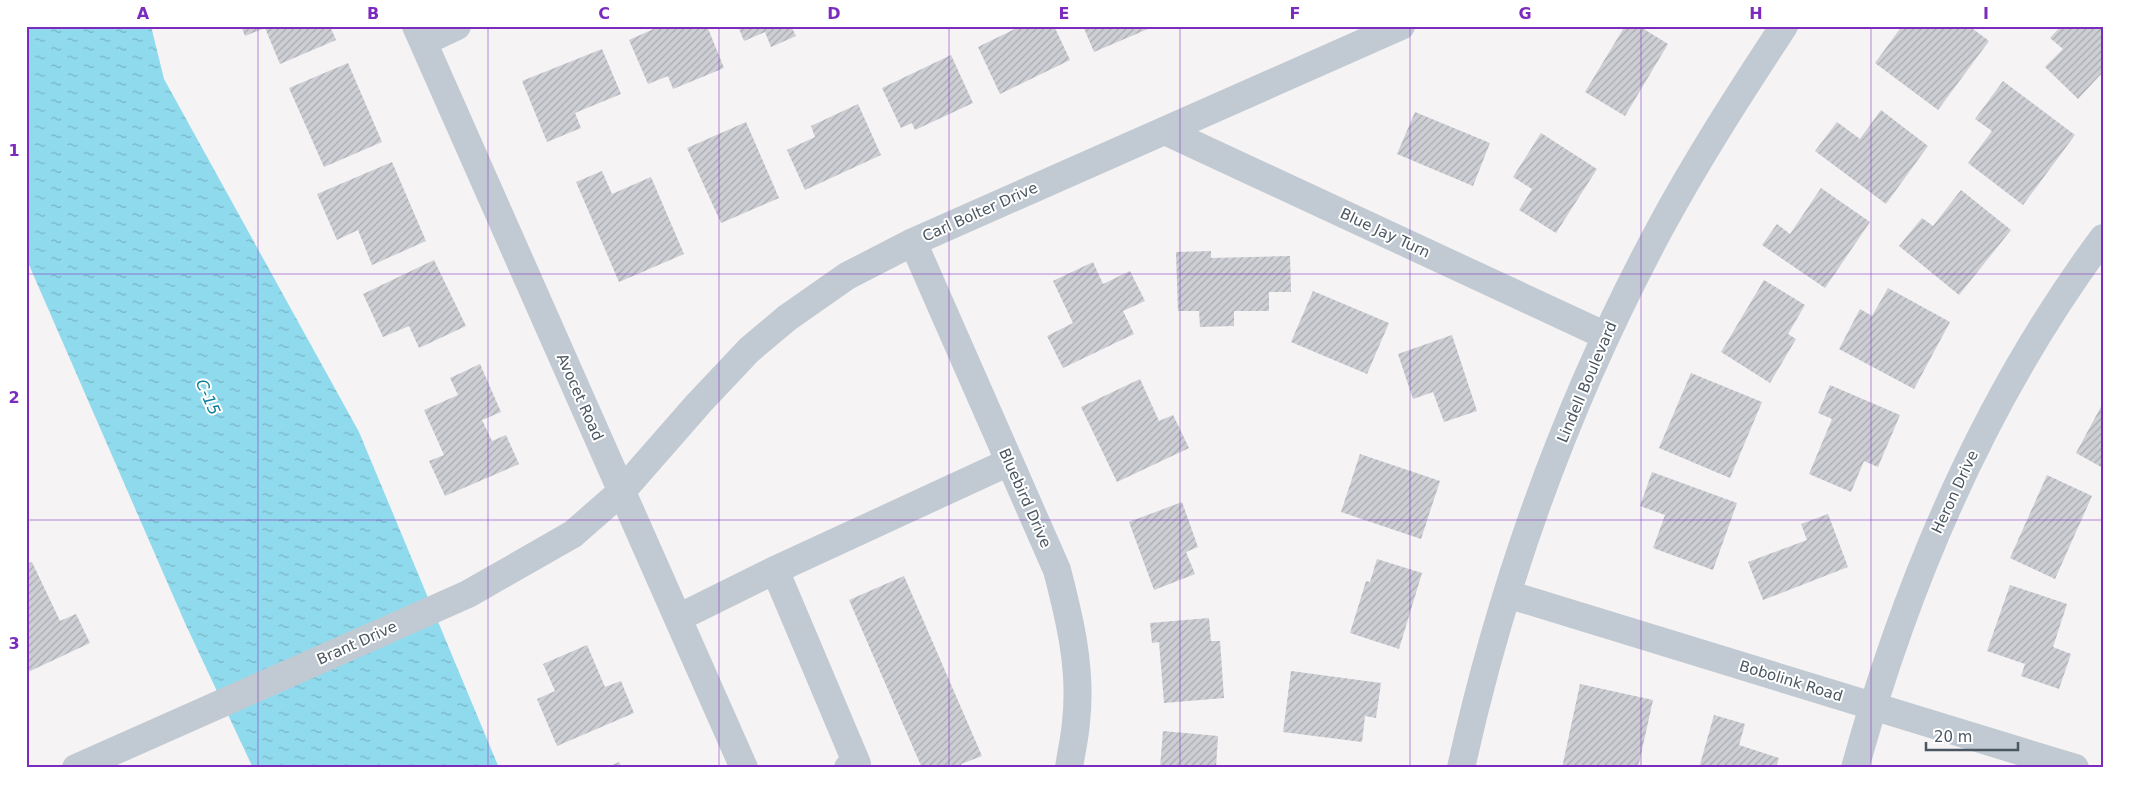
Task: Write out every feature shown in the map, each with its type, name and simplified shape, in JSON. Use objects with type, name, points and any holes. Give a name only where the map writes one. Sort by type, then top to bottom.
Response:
[{"type":"street","points":[[419,34],[457,26]]},
{"type":"street","name":"Carl Bolter Drive","points":[[622,491],[699,403],[749,350],[787,318],[847,276],[913,242],[1401,26]]},
{"type":"street","name":"Lindell Boulevard","points":[[1461,768],[1471,724],[1507,594],[1546,478],[1606,336],[1658,231],[1709,143],[1784,26]]},
{"type":"street","name":"Avocet Road","points":[[419,34],[744,768]]},
{"type":"street","name":"Blue Jay Turn","points":[[1165,131],[1606,336]]},
{"type":"street","name":"Heron Drive","points":[[1855,768],[1872,706],[1902,618],[1942,517],[1986,428],[2030,349],[2103,238]]},
{"type":"street","name":"Bluebird Drive","points":[[913,242],[1057,570],[1070,620],[1077,679],[1077,721],[1069,768]]},
{"type":"street","points":[[678,618],[775,570],[1009,462]]},
{"type":"street","name":"Brant Drive","points":[[76,768],[468,594],[573,534],[622,491]]},
{"type":"street","points":[[775,570],[857,764],[848,768]]},
{"type":"street","name":"Bobolink Road","points":[[1507,594],[2075,768]]},
{"type":"water","name":"C-15","points":[[26,26],[151,26],[164,79],[359,432],[499,768],[253,768],[185,623],[26,258]]},
{"type":"building","points":[[241,26],[330,26],[336,40],[280,64],[265,28],[245,36]]},
{"type":"building","points":[[660,26],[707,26],[724,68],[673,89],[668,76],[648,84],[629,40]]},
{"type":"building","points":[[738,26],[791,26],[796,36],[771,47],[765,32],[744,41]]},
{"type":"building","points":[[1021,26],[1054,26],[1070,60],[1000,94],[978,47]]},
{"type":"building","points":[[1083,26],[1155,26],[1094,52]]},
{"type":"building","points":[[1625,26],[1639,26],[1668,44],[1625,116],[1585,92]]},
{"type":"building","points":[[1902,26],[1969,26],[1989,41],[1938,110],[1875,63]]},
{"type":"building","points":[[2061,26],[2103,26],[2103,72],[2078,99],[2045,67],[2063,49],[2050,38]]},
{"type":"building","points":[[602,49],[621,94],[575,113],[581,128],[547,142],[522,81]]},
{"type":"building","points":[[951,55],[973,103],[915,130],[912,123],[901,128],[882,88]]},
{"type":"building","points":[[348,63],[382,142],[324,167],[289,88]]},
{"type":"building","points":[[2003,81],[2075,135],[2023,205],[1968,163],[1992,131],[1975,119]]},
{"type":"building","points":[[858,104],[881,155],[805,190],[787,150],[815,137],[811,126]]},
{"type":"building","points":[[1881,110],[1928,146],[1886,204],[1815,151],[1837,122],[1860,139]]},
{"type":"building","points":[[1415,112],[1490,143],[1473,186],[1397,154]]},
{"type":"building","points":[[746,122],[779,198],[721,223],[687,148]]},
{"type":"building","points":[[1541,133],[1597,169],[1556,233],[1519,210],[1532,189],[1513,177]]},
{"type":"building","points":[[392,162],[426,241],[372,265],[358,230],[337,240],[317,194]]},
{"type":"building","points":[[602,171],[612,194],[651,177],[684,254],[619,282],[576,182]]},
{"type":"building","points":[[1821,188],[1870,222],[1825,288],[1762,245],[1777,224],[1790,234]]},
{"type":"building","points":[[1961,190],[2011,230],[1959,295],[1899,246],[1922,218],[1933,226]]},
{"type":"building","points":[[1211,251],[1211,258],[1290,256],[1291,292],[1269,292],[1269,311],[1234,311],[1234,326],[1200,327],[1199,311],[1178,311],[1176,252]]},
{"type":"building","points":[[434,260],[466,326],[419,348],[409,326],[383,337],[363,294]]},
{"type":"building","points":[[1093,262],[1103,284],[1130,271],[1145,301],[1123,311],[1134,334],[1063,368],[1047,336],[1073,323],[1053,281]]},
{"type":"building","points":[[1764,280],[1805,305],[1788,334],[1796,339],[1770,383],[1721,352]]},
{"type":"building","points":[[1888,288],[1950,322],[1914,389],[1839,349],[1860,309],[1872,316]]},
{"type":"building","points":[[1313,291],[1389,323],[1367,374],[1291,342]]},
{"type":"building","points":[[1452,335],[1477,411],[1444,422],[1433,392],[1413,399],[1398,354]]},
{"type":"building","points":[[480,364],[501,412],[482,420],[492,441],[506,435],[519,464],[445,496],[429,461],[444,455],[424,410],[458,395],[450,378]]},
{"type":"building","points":[[1691,373],[1762,402],[1730,478],[1659,448]]},
{"type":"building","points":[[1140,379],[1159,421],[1173,415],[1189,448],[1117,482],[1081,407]]},
{"type":"building","points":[[1830,385],[1900,415],[1878,467],[1864,461],[1851,492],[1809,474],[1832,419],[1818,413]]},
{"type":"building","points":[[2103,403],[2103,468],[2076,453]]},
{"type":"building","points":[[1360,454],[1440,481],[1421,539],[1341,512]]},
{"type":"building","points":[[1652,472],[1737,503],[1713,570],[1653,548],[1665,515],[1640,506]]},
{"type":"building","points":[[2047,475],[2092,496],[2055,579],[2010,558]]},
{"type":"building","points":[[1182,502],[1198,547],[1186,552],[1195,574],[1154,590],[1129,522]]},
{"type":"building","points":[[1828,514],[1848,567],[1763,600],[1748,562],[1807,540],[1801,524]]},
{"type":"building","points":[[1377,559],[1422,573],[1399,649],[1350,633],[1366,581],[1370,582]]},
{"type":"building","points":[[32,562],[60,621],[76,614],[90,643],[26,673],[26,564]]},
{"type":"building","points":[[904,576],[982,756],[961,764],[962,768],[922,768],[849,600]]},
{"type":"building","points":[[2010,585],[2067,604],[2053,647],[2071,654],[2059,689],[2021,676],[2025,664],[1987,651]]},
{"type":"building","points":[[1209,618],[1211,641],[1220,641],[1224,698],[1164,703],[1159,642],[1152,643],[1150,623]]},
{"type":"building","points":[[587,645],[605,687],[621,681],[634,713],[557,746],[537,699],[555,691],[543,664]]},
{"type":"building","points":[[1291,671],[1381,683],[1376,718],[1365,716],[1362,742],[1283,732]]},
{"type":"building","points":[[1580,684],[1653,700],[1638,768],[1562,768]]},
{"type":"building","points":[[1714,715],[1745,724],[1739,745],[1779,758],[1776,768],[1699,768]]},
{"type":"building","points":[[1163,731],[1218,736],[1216,768],[1160,768]]},
{"type":"building","points":[[619,762],[622,768],[606,768]]}]
